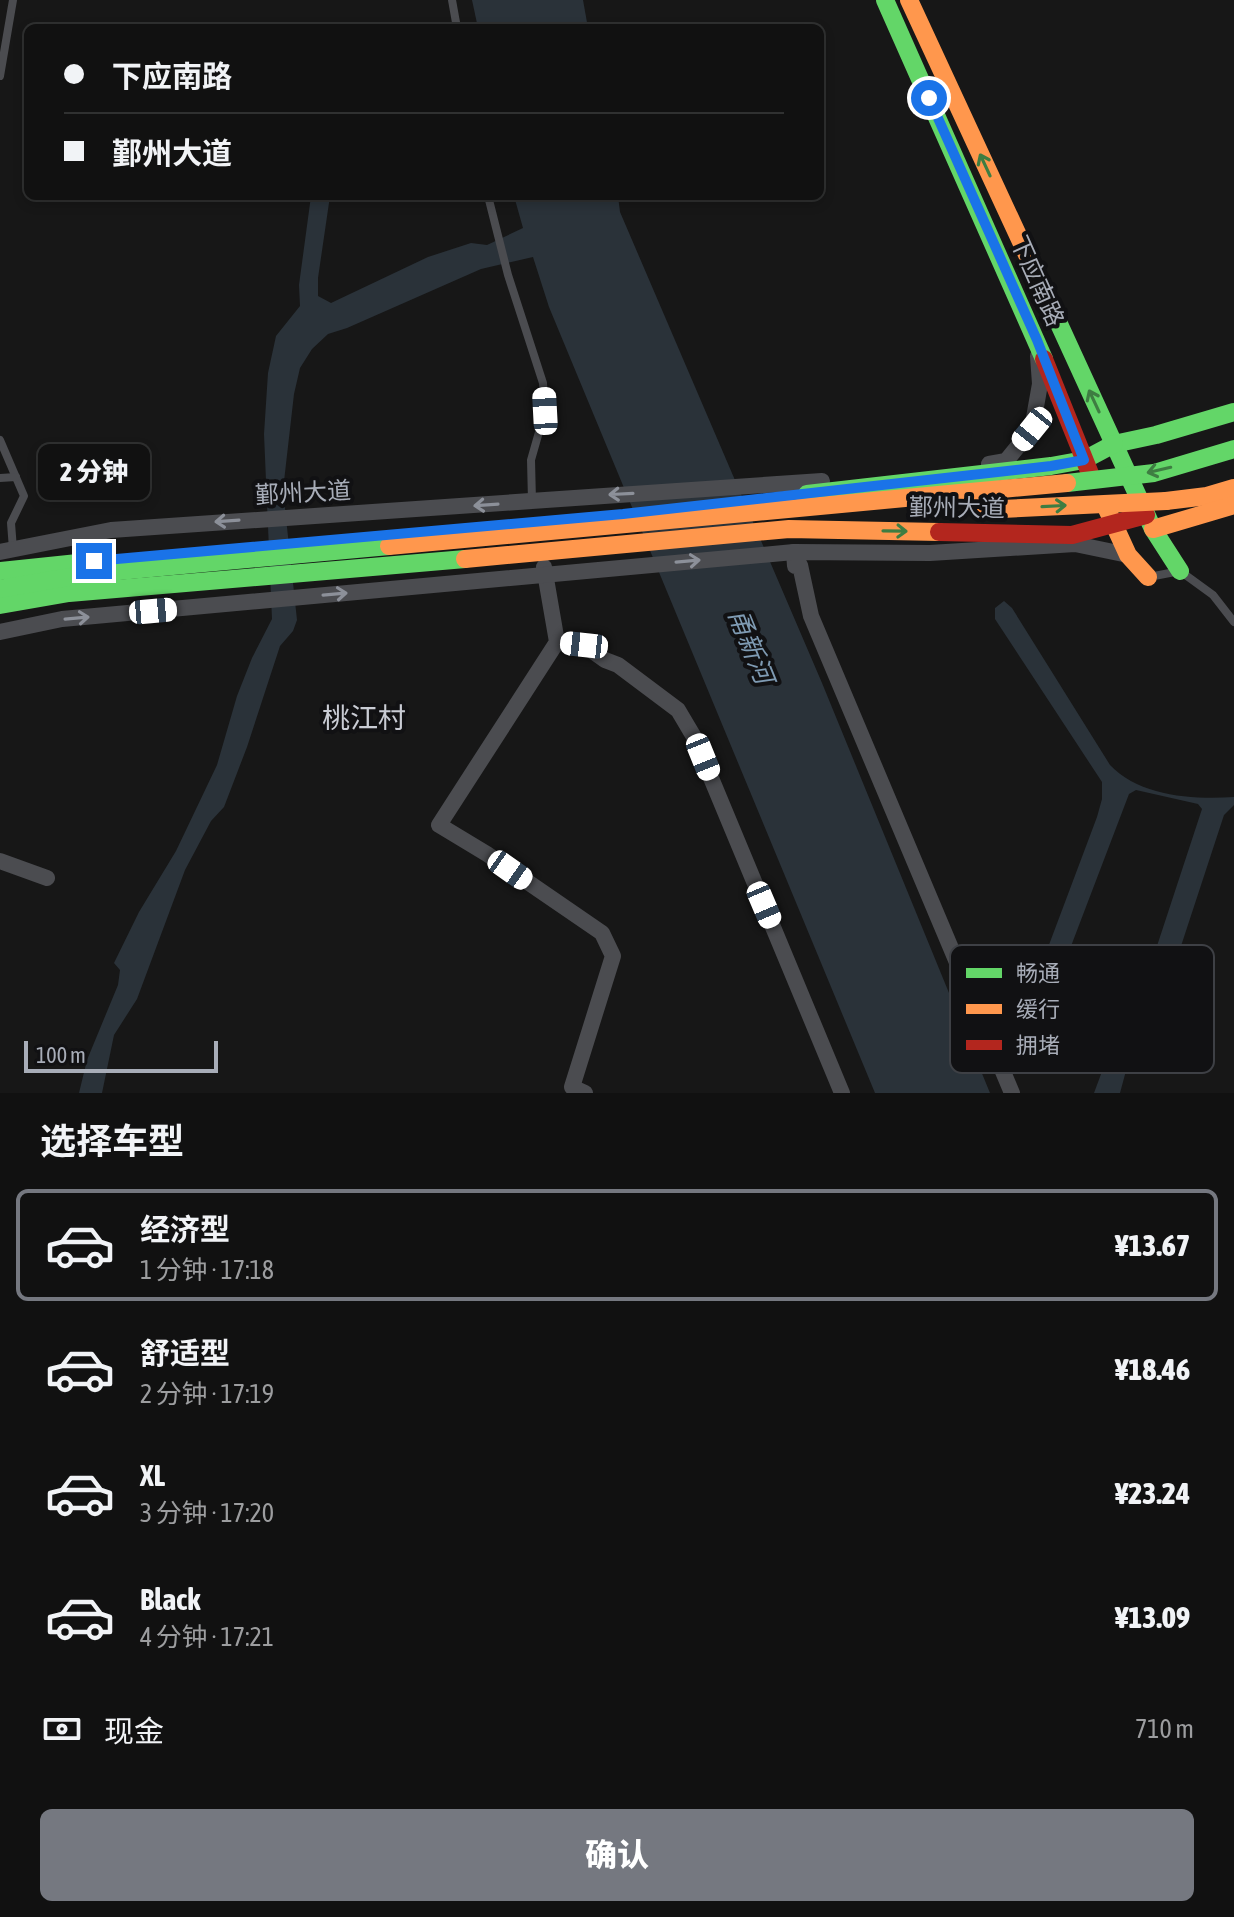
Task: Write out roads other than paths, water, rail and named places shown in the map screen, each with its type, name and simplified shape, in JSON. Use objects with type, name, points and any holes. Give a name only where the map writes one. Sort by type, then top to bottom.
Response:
[{"type":"main road","name":"下应南路","points":[[885,0],[1037,340],[1084,460],[1128,555],[1148,577]]},
{"type":"main road","name":"下应南路","points":[[909,0],[1150,522],[1180,571]]},
{"type":"main road","name":"鄞州大道","points":[[0,571],[595,517],[760,493],[1051,466],[1084,460],[1114,444],[1234,412]]},
{"type":"main road","points":[[0,589],[103,572],[1154,473],[1234,449]]},
{"type":"main road","points":[[0,602],[787,519],[1166,501],[1207,496],[1234,488]]},
{"type":"main road","name":"鄞州大道","points":[[0,602],[69,593],[789,529],[1072,535],[1113,523],[1150,522],[1234,505]]},
{"type":"street","name":"鄞州大道","points":[[6,551],[111,530],[592,496],[760,493],[1006,461],[1032,429],[1040,384],[1037,340]]},
{"type":"street","name":"鄞州大道","points":[[0,632],[62,619],[794,552],[930,553],[1075,544],[1128,555]]},
{"type":"street","points":[[794,552],[795,566],[800,565],[811,616],[950,946]]},
{"type":"street","points":[[542,553],[557,642],[439,825],[602,933],[613,956],[572,1087],[585,1093]]},
{"type":"street","points":[[557,642],[584,645],[618,665],[678,710],[694,737],[842,1093]]},
{"type":"street","points":[[0,861],[47,878]]},
{"type":"street","points":[[1004,1073],[1012,1093]]},
{"type":"lane","points":[[0,76],[13,0]]},
{"type":"lane","points":[[452,0],[456,24]]},
{"type":"lane","points":[[489,200],[508,275],[543,383],[545,411],[531,460],[532,502]]},
{"type":"lane","points":[[0,440],[24,496],[11,523],[6,551]]},
{"type":"lane","points":[[0,478],[16,477]]},
{"type":"lane","points":[[1148,577],[1180,571],[1213,595],[1234,622]]},
{"type":"water","points":[[472,0],[583,0],[587,24],[477,24]]},
{"type":"water","name":"甬新河","points":[[310,200],[329,200],[318,296],[331,303],[428,257],[471,243],[487,245],[523,228],[515,200],[618,200],[620,212],[822,683],[950,995],[950,1073],[982,1073],[990,1093],[875,1093],[549,307],[533,257],[481,269],[328,334],[312,349],[300,368],[283,490],[297,620],[293,631],[280,646],[224,807],[211,821],[185,870],[137,999],[114,1035],[102,1093],[79,1093],[87,1060],[118,985],[120,970],[114,963],[139,912],[176,851],[217,765],[237,696],[272,619],[264,434],[268,373],[276,336],[300,306],[299,285]]},
{"type":"water","points":[[1004,601],[1012,608],[1110,765],[1122,775],[1136,784],[1168,794],[1201,798],[1234,797],[1234,805],[1224,815],[1181,945],[1157,945],[1202,809],[1198,804],[1136,790],[1129,794],[1071,945],[1049,945],[1097,817],[1102,799],[1102,782],[995,619],[995,608]]},
{"type":"water","points":[[1101,1073],[1125,1073],[1120,1093],[1094,1093]]},
{"type":"district","name":"桃江村","points":[[364,718]]}]
